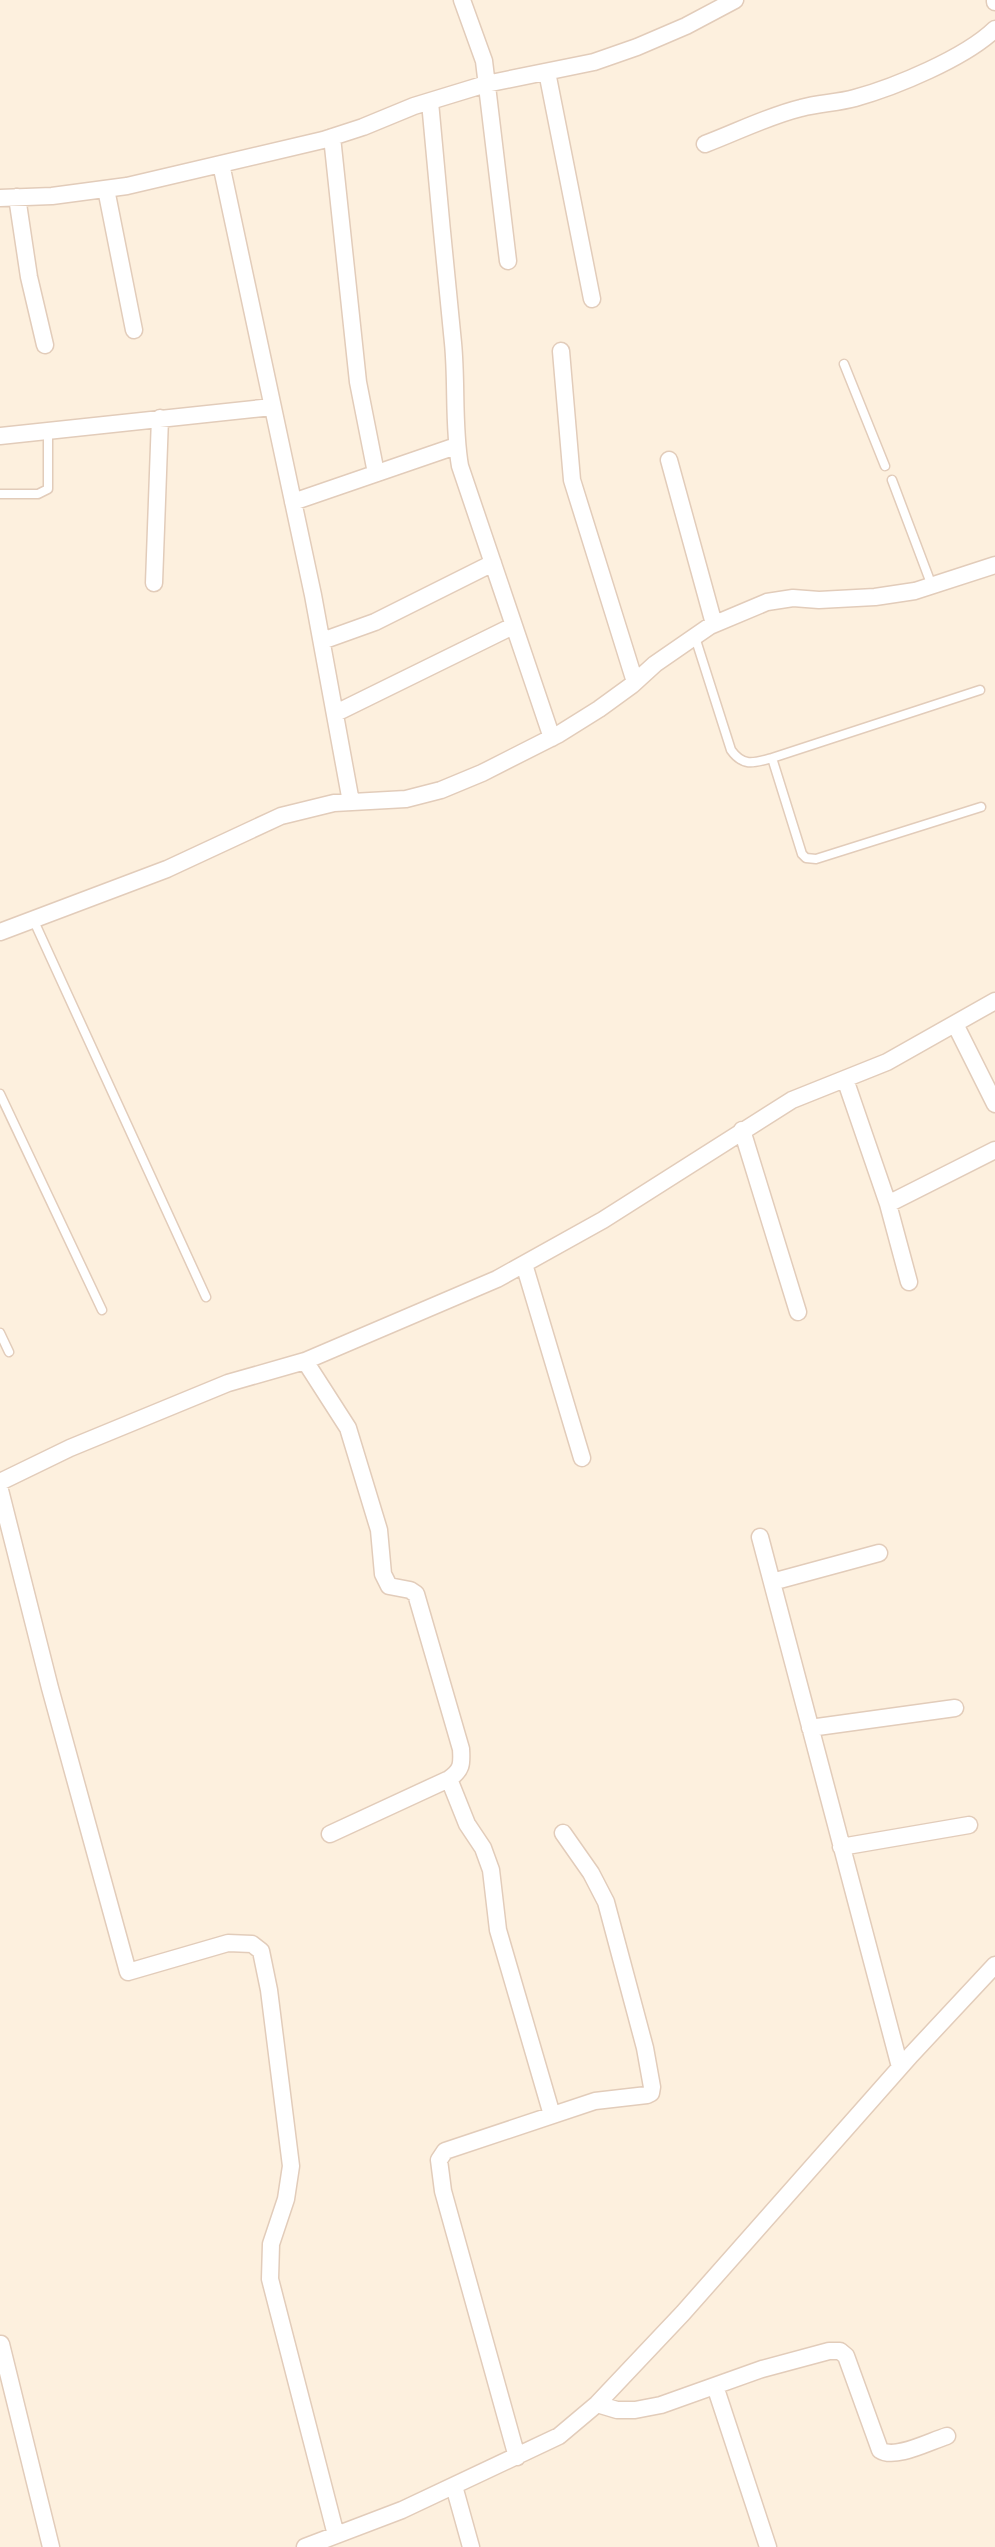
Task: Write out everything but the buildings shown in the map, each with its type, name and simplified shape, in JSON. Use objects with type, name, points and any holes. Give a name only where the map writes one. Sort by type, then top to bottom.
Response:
[{"type":"street","points":[[462,0],[482,52],[508,261]]},
{"type":"street","points":[[698,0],[705,16]]},
{"type":"street","points":[[0,198],[106,189],[332,137],[486,84],[594,62],[637,47],[735,0]]},
{"type":"street","points":[[705,144],[783,113],[853,99],[900,83],[944,62],[995,29]]},
{"type":"street","points":[[547,72],[592,299]]},
{"type":"street","points":[[430,102],[453,344],[456,446],[460,467],[552,738]]},
{"type":"street","points":[[332,137],[358,382],[376,473]]},
{"type":"street","points":[[221,164],[322,641],[351,802]]},
{"type":"street","points":[[106,189],[134,330]]},
{"type":"street","points":[[17,197],[29,277],[45,345]]},
{"type":"street","points":[[561,351],[572,480],[635,682]]},
{"type":"street","points":[[0,436],[272,407]]},
{"type":"street","points":[[154,583],[160,418]]},
{"type":"street","points":[[293,502],[456,446]]},
{"type":"street","points":[[669,460],[714,624]]},
{"type":"street","points":[[322,641],[375,622],[492,564]]},
{"type":"street","points":[[0,932],[167,869],[281,816],[334,803],[406,799],[441,790],[482,773],[552,738],[599,709],[655,664],[714,624],[767,602],[793,598],[819,600],[875,597],[932,586],[995,565]]},
{"type":"street","points":[[336,713],[513,625]]},
{"type":"street","points":[[0,1482],[70,1448],[228,1383],[305,1361],[497,1279],[603,1220],[792,1100],[887,1062],[995,1001]]},
{"type":"street","points":[[955,1024],[995,1104]]},
{"type":"street","points":[[845,1079],[888,1205],[909,1282]]},
{"type":"street","points":[[742,1130],[798,1312]]},
{"type":"street","points":[[888,1205],[995,1150]]},
{"type":"street","points":[[524,1264],[582,1458]]},
{"type":"street","points":[[305,1361],[348,1428],[379,1530],[383,1574],[387,1583],[416,1594],[461,1749],[462,1764],[459,1772],[449,1779],[330,1835]]},
{"type":"street","points":[[0,1490],[50,1688],[128,1972],[228,1943],[252,1944],[261,1951],[269,1990],[291,2166],[286,2199],[271,2245],[270,2279],[336,2535]]},
{"type":"street","points":[[760,1537],[900,2067]]},
{"type":"street","points":[[772,1582],[878,1553]]},
{"type":"street","points":[[810,1728],[955,1709]]},
{"type":"street","points":[[449,1779],[467,1824],[483,1848],[491,1870],[498,1930],[552,2115]]},
{"type":"street","points":[[841,1847],[969,1825]]},
{"type":"street","points":[[517,2457],[443,2191],[439,2160],[445,2151],[595,2101],[647,2095],[652,2092],[645,2048],[606,1902],[592,1873],[563,1833]]},
{"type":"street","points":[[305,2547],[402,2510],[559,2437],[597,2404],[683,2313],[900,2067],[995,1965]]},
{"type":"street","points":[[1,2344],[51,2547]]},
{"type":"street","points":[[597,2404],[617,2410],[661,2405],[762,2369],[829,2351],[840,2351],[846,2356],[880,2450],[889,2454],[899,2452],[947,2435]]},
{"type":"street","points":[[715,2386],[768,2547]]},
{"type":"street","points":[[454,2486],[471,2547]]},
{"type":"lane","points":[[844,364],[885,466]]},
{"type":"lane","points":[[0,494],[38,494],[48,489],[48,431]]},
{"type":"lane","points":[[892,480],[932,586]]},
{"type":"lane","points":[[695,637],[731,750],[743,762],[752,763],[772,758],[980,690]]},
{"type":"lane","points":[[772,758],[802,854],[806,858],[816,859],[981,807]]},
{"type":"lane","points":[[33,919],[205,1297]]},
{"type":"lane","points":[[0,1094],[102,1310]]},
{"type":"lane","points":[[0,1334],[9,1352]]}]
